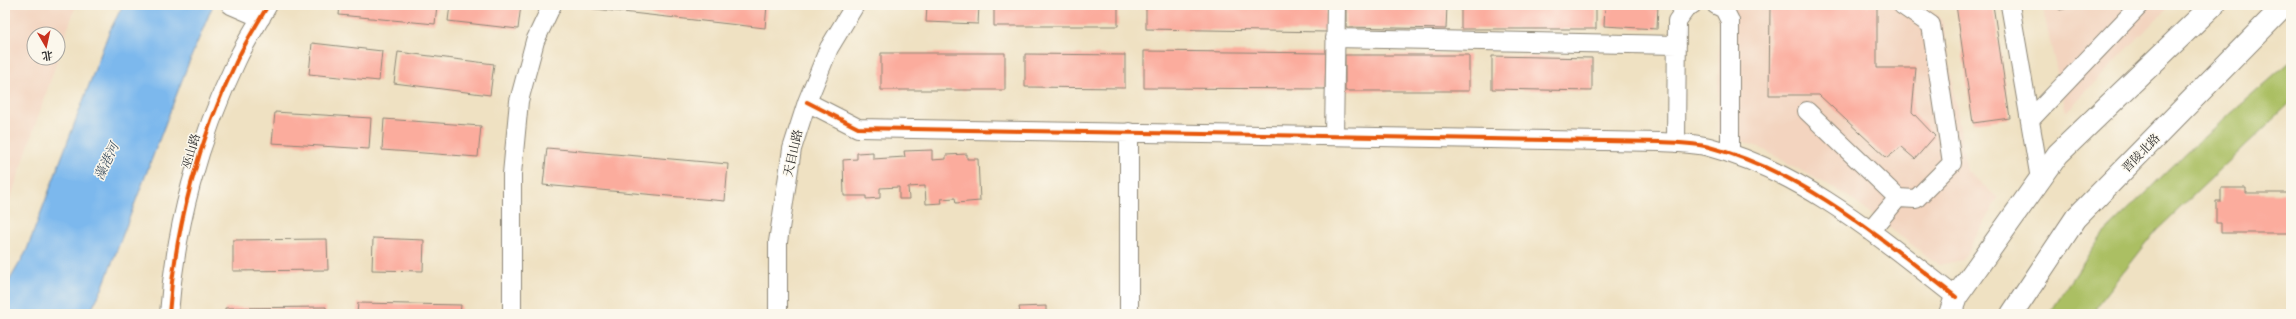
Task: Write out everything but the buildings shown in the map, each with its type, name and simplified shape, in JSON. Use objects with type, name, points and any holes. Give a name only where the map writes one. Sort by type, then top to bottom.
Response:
[{"type":"main road","points":[[1953,306],[2058,154],[2213,5]]},
{"type":"main road","name":"晋陵北路","points":[[2012,314],[2076,218],[2285,5]]},
{"type":"street","points":[[231,5],[264,11]]},
{"type":"street","points":[[512,314],[512,174],[519,101],[535,41],[552,5]]},
{"type":"street","name":"天目山路","points":[[778,314],[778,242],[792,149],[829,48],[855,5]]},
{"type":"street","points":[[1334,136],[1336,5]]},
{"type":"street","points":[[1676,143],[1677,21],[1687,7],[1692,5]]},
{"type":"street","points":[[1807,111],[1898,198],[1916,199],[1952,163],[1931,25],[1902,5]]},
{"type":"street","points":[[2010,5],[2040,179]]},
{"type":"street","points":[[2030,120],[2140,5]]},
{"type":"street","points":[[1723,6],[1730,21],[1730,153]]},
{"type":"street","name":"巫山路","points":[[169,314],[172,279],[186,210],[206,136],[237,60],[264,11]]},
{"type":"street","points":[[1335,38],[1677,45]]},
{"type":"street","points":[[808,102],[858,128],[1676,143],[1707,146],[1751,159],[1839,207],[1870,231],[1953,306]]},
{"type":"street","points":[[1129,132],[1129,314]]},
{"type":"street","points":[[1870,231],[1898,198]]},
{"type":"shaded area","points":[[5,5],[76,5],[66,34],[66,26],[26,26],[26,66],[55,66],[5,215]]},
{"type":"shaded area","points":[[1719,5],[1922,5],[1942,19],[1967,171],[1998,198],[1963,260],[1939,265],[1847,196],[1759,147],[1718,133]]},
{"type":"shaded area","points":[[2042,5],[2170,5],[2066,112]]},
{"type":"green space","points":[[2291,61],[2291,102],[2156,231],[2098,305],[2094,314],[2049,314],[2103,234],[2188,151]]},
{"type":"water","name":"藻港河","points":[[123,5],[213,5],[189,62],[102,289],[89,314],[5,314],[5,288],[26,252],[109,32]]},
{"type":"cycle path","points":[[169,314],[172,281],[183,216],[200,152],[223,90],[248,39],[268,5]]},
{"type":"cycle path","points":[[807,102],[858,128],[1660,142],[1685,143],[1709,147],[1744,158],[1809,190],[1840,209],[1869,230],[1956,297]]}]
